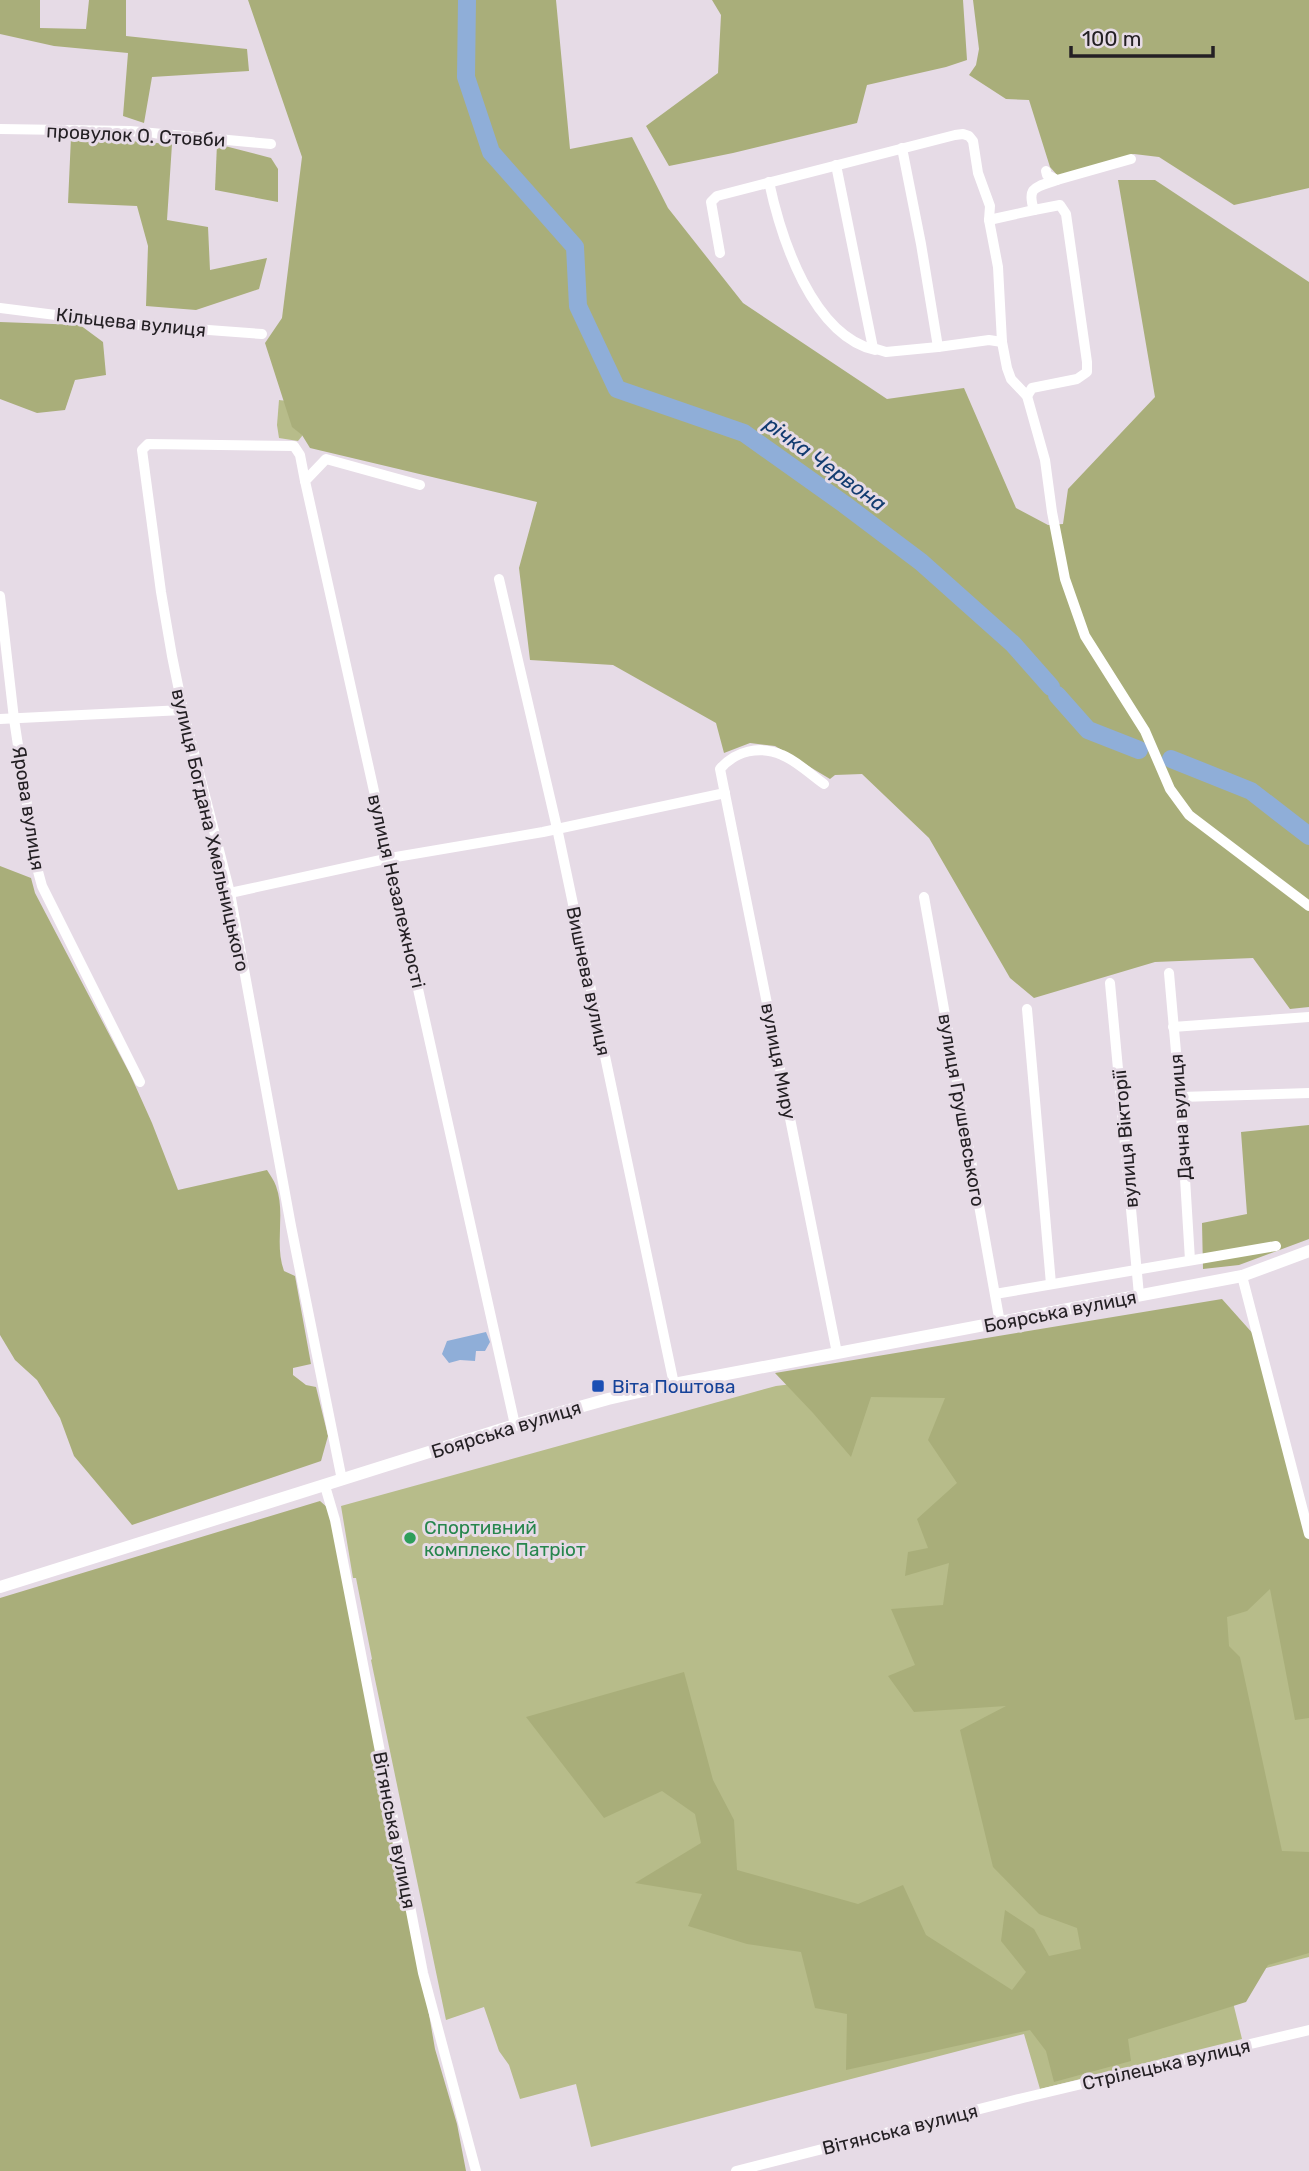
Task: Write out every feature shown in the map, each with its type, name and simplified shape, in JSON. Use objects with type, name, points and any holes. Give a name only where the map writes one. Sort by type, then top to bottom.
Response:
[{"type":"street","name":"провулок О. Стовби","points":[[0,129],[130,131],[271,144]]},
{"type":"street","points":[[720,253],[711,202],[713,198],[955,135],[969,136],[973,141],[978,173],[989,206],[998,267],[1002,342],[1011,379],[1027,396],[1045,460],[1065,579],[1085,636],[1145,731],[1170,789],[1189,815],[1309,906]]},
{"type":"street","points":[[902,148],[938,347]]},
{"type":"street","points":[[1034,210],[1030,197],[1035,187],[1131,159]]},
{"type":"street","points":[[836,165],[870,341],[873,348],[879,351]]},
{"type":"street","points":[[1046,170],[1047,175],[1057,180]]},
{"type":"street","points":[[769,182],[781,229],[802,282],[843,335],[869,349],[879,351],[989,340],[1002,342]]},
{"type":"street","points":[[989,220],[1060,205],[1066,214],[1087,372],[1077,379],[1032,388],[1027,396]]},
{"type":"street","name":"Кільцева вулиця","points":[[0,308],[127,324],[262,334]]},
{"type":"street","name":"вулиця Богдана Хмельницького","points":[[305,481],[300,455],[294,446],[148,444],[142,450],[161,593],[183,710],[230,893],[288,1213],[342,1480]]},
{"type":"street","points":[[305,481],[326,459],[420,485]]},
{"type":"street","name":"вулиця Незалежності","points":[[305,481],[515,1425]]},
{"type":"street","name":"Вишнева вулиця","points":[[499,579],[557,828],[674,1384]]},
{"type":"street","name":"Ярова вулиця","points":[[0,596],[14,719],[36,864],[42,886],[140,1082]]},
{"type":"street","points":[[0,719],[183,710]]},
{"type":"street","name":"вулиця Миру","points":[[824,784],[781,754],[752,750],[729,758],[720,769],[837,1353]]},
{"type":"street","points":[[230,893],[390,858],[557,828],[725,793]]},
{"type":"street","name":"вулиця Грушевського","points":[[924,897],[1000,1322]]},
{"type":"street","name":"Дачна вулиця","points":[[1169,973],[1190,1260]]},
{"type":"street","name":"вулиця Вікторії","points":[[1110,983],[1139,1295]]},
{"type":"street","points":[[1027,1009],[1051,1284]]},
{"type":"street","points":[[1173,1027],[1309,1017]]},
{"type":"street","points":[[1180,1097],[1309,1093]]},
{"type":"street","points":[[995,1294],[1276,1246]]},
{"type":"street","name":"Боярська вулиця","points":[[0,1587],[515,1425],[608,1399],[674,1384],[1242,1276],[1309,1251]]},
{"type":"street","points":[[1242,1276],[1309,1534]]},
{"type":"street","name":"Вітянська вулиця","points":[[325,1486],[335,1520],[423,1973],[475,2171]]},
{"type":"street","name":"Стрілецька вулиця","points":[[1023,2098],[1309,2030]]},
{"type":"street","name":"Вітянська вулиця","points":[[736,2171],[1023,2098]]},
{"type":"green space","points":[[0,0],[40,0],[40,28],[86,29],[89,0],[126,0],[126,36],[247,49],[249,71],[152,77],[144,123],[123,116],[128,53],[54,46],[0,34]]},
{"type":"green space","points":[[248,0],[556,0],[570,149],[632,137],[668,208],[743,303],[887,399],[964,388],[1016,508],[1048,525],[1063,524],[1068,489],[1155,397],[1118,180],[1155,180],[1309,282],[1309,1007],[1290,1009],[1253,958],[1155,962],[1034,998],[1010,978],[929,838],[862,774],[835,775],[830,779],[775,746],[750,743],[724,753],[716,723],[613,665],[530,660],[519,568],[537,502],[310,448],[302,435],[292,427],[265,343],[282,318],[302,157]]},
{"type":"green space","points":[[712,0],[963,0],[967,60],[867,85],[857,123],[669,166],[646,126],[718,73],[721,15]]},
{"type":"green space","points":[[973,0],[1309,0],[1309,188],[1234,205],[1159,157],[1134,154],[1058,176],[1050,167],[1029,100],[1006,99],[969,75],[976,65],[979,49]]},
{"type":"green space","points":[[71,137],[172,144],[167,220],[208,227],[210,270],[267,258],[259,289],[196,310],[146,306],[148,246],[137,206],[68,203]]},
{"type":"green space","points":[[217,144],[271,158],[278,169],[278,202],[215,190]]},
{"type":"green space","points":[[0,322],[80,325],[103,342],[106,375],[75,380],[65,410],[37,413],[0,399]]},
{"type":"green space","points":[[279,400],[304,403],[311,425],[298,441],[279,438]]},
{"type":"green space","points":[[0,866],[31,878],[35,893],[130,1074],[178,1190],[267,1170],[273,1180],[279,1196],[281,1261],[284,1271],[295,1276],[311,1364],[293,1368],[293,1375],[306,1385],[316,1387],[328,1436],[321,1461],[132,1525],[74,1456],[60,1418],[37,1380],[15,1360],[0,1335]]},
{"type":"green space","points":[[1309,1125],[1309,1239],[1239,1265],[1203,1269],[1202,1223],[1247,1214],[1241,1132]]},
{"type":"green space","points":[[1222,1299],[1255,1336],[1287,1436],[1309,1540],[1309,1718],[1295,1720],[1270,1589],[1247,1611],[1227,1617],[1229,1646],[1240,1657],[1282,1851],[1309,1852],[1309,1953],[1268,1965],[1246,2002],[1128,2039],[1131,2061],[1054,2082],[1046,2051],[1030,2030],[846,2070],[847,2014],[815,2008],[801,1952],[747,1944],[688,1926],[702,1894],[635,1883],[701,1843],[695,1814],[662,1791],[604,1818],[526,1717],[684,1672],[713,1780],[734,1820],[737,1870],[858,1904],[903,1885],[926,1935],[1012,1990],[1026,1972],[1001,1941],[1005,1910],[1034,1929],[1049,1956],[1081,1949],[1077,1928],[1039,1914],[993,1867],[960,1730],[1006,1706],[914,1712],[888,1676],[915,1665],[891,1609],[943,1605],[949,1563],[905,1576],[908,1552],[928,1548],[917,1519],[957,1483],[928,1440],[945,1398],[871,1397],[851,1457],[775,1373]]},
{"type":"green space","points":[[1220,1331],[1309,1575],[1309,1957],[1227,1978],[1242,2039],[1040,2089],[1024,2034],[591,2147],[576,2084],[520,2099],[509,2065],[499,2051],[484,2007],[446,2020],[356,1578],[353,1578],[341,1506],[776,1386]]},
{"type":"green space","points":[[320,1501],[337,1516],[389,1783],[435,2049],[457,2124],[466,2171],[0,2171],[0,1598]]},
{"type":"water","points":[[486,1332],[490,1342],[485,1351],[476,1351],[475,1361],[460,1360],[449,1363],[442,1354],[447,1341]]},
{"type":"waterway","name":"річка Червона","points":[[467,0],[466,77],[491,152],[575,247],[578,306],[617,389],[744,433],[921,562],[1013,644],[1051,687]]},
{"type":"waterway","points":[[1057,695],[1088,730],[1139,750]]},
{"type":"waterway","name":"річка Червона","points":[[1171,759],[1251,791],[1309,836]]},
{"type":"place","name":"Віта Поштова","points":[[598,1386]]},
{"type":"place","name":"Спортивний комплекс Патріот","points":[[410,1538]]}]
